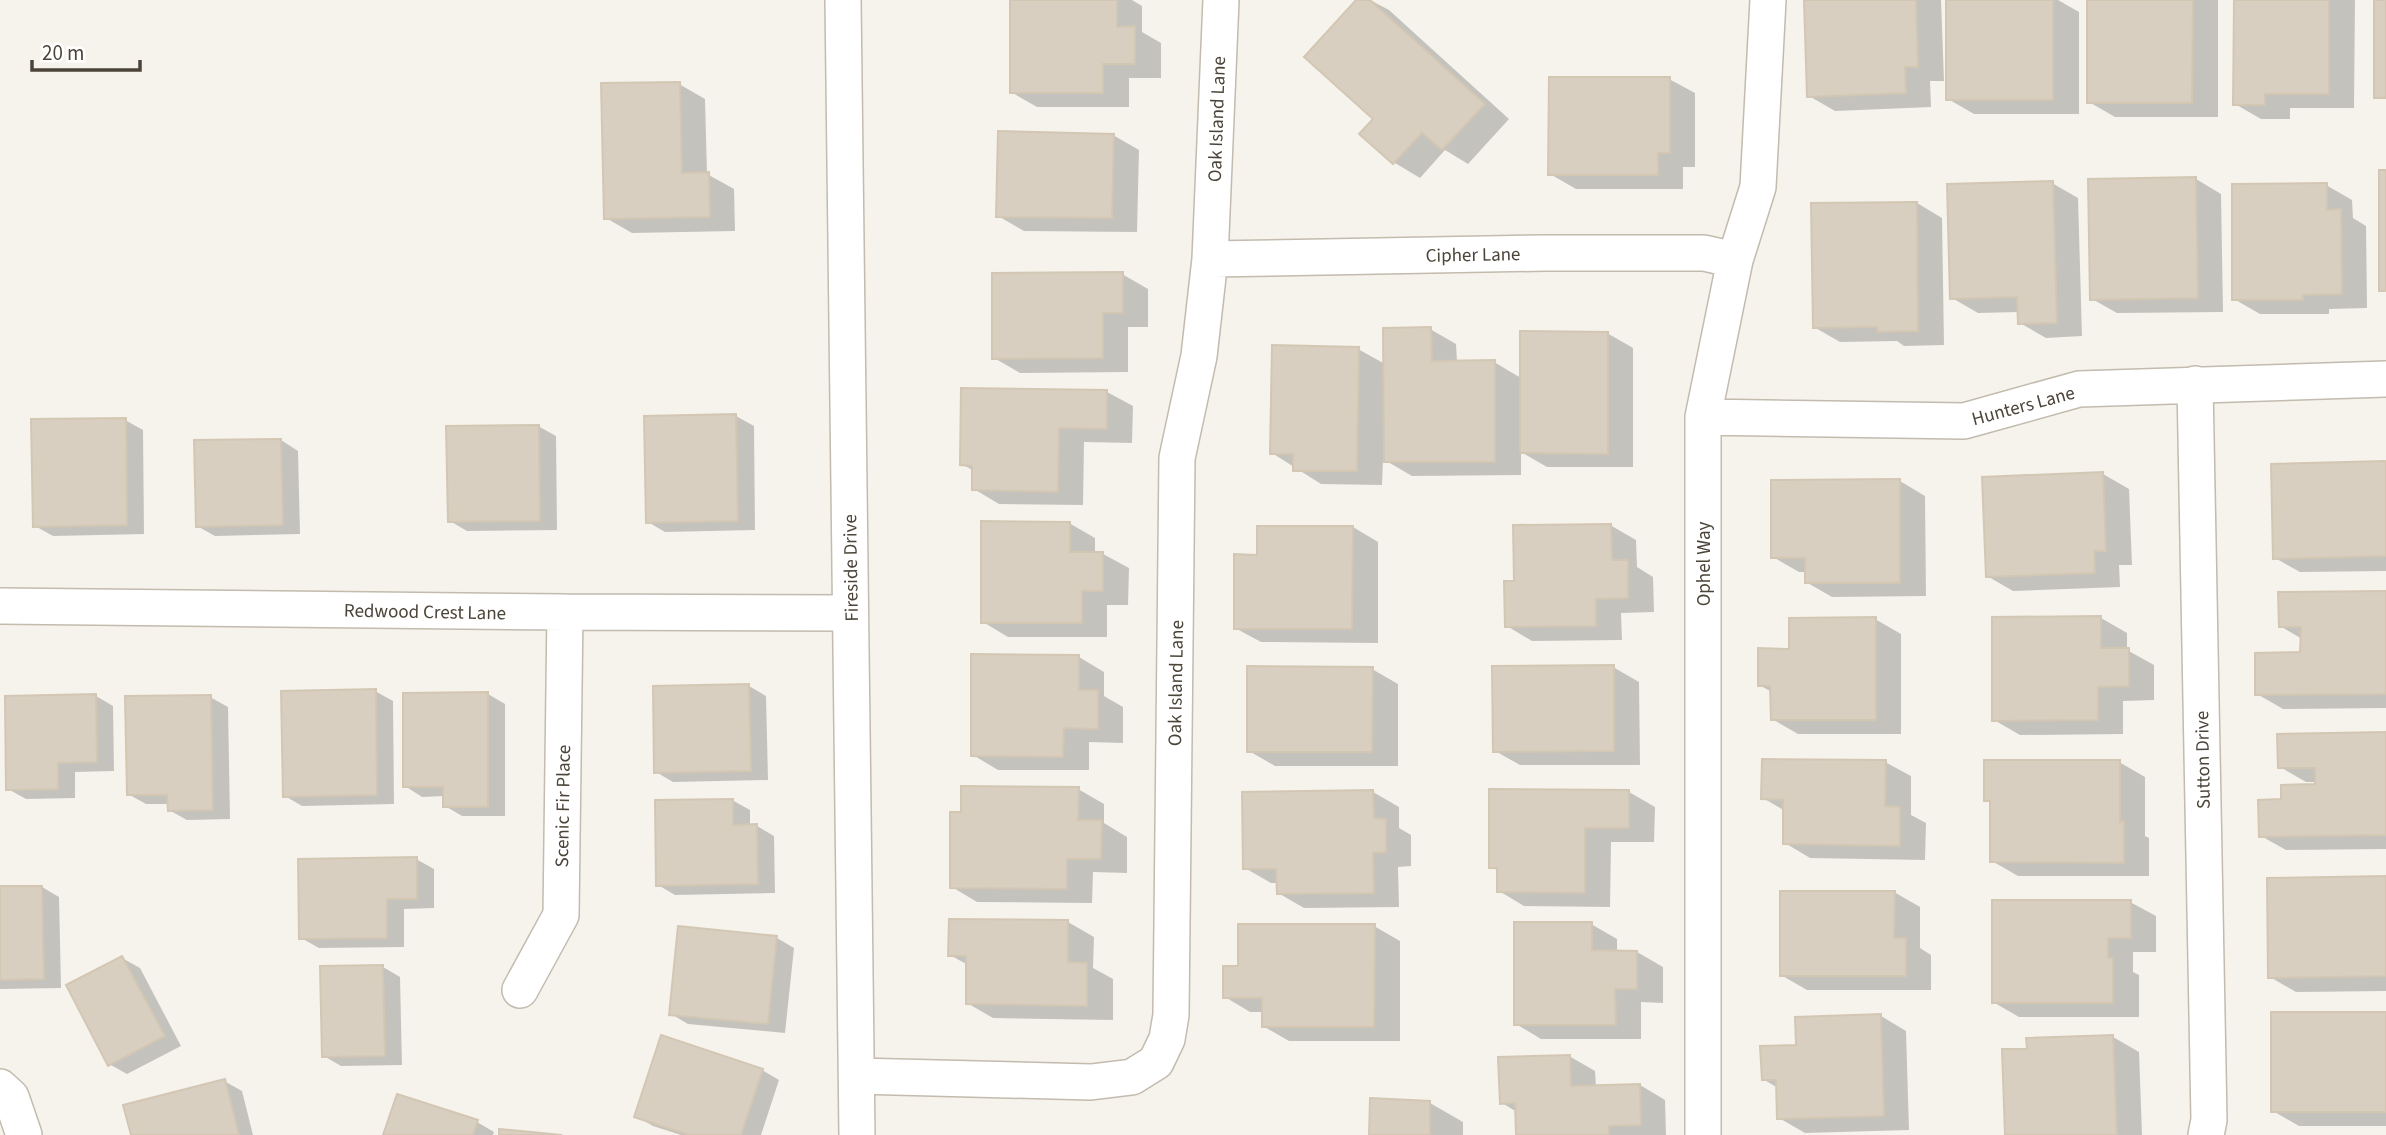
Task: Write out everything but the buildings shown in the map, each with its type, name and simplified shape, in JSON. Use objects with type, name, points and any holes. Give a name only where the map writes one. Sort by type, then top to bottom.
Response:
[{"type":"street","name":"Fireside Drive","points":[[843,0],[857,1135]]},
{"type":"street","name":"Oak Island Lane","points":[[857,1076],[1091,1082],[1132,1077],[1156,1062],[1167,1039],[1171,1015],[1177,458],[1199,356],[1210,259],[1221,0]]},
{"type":"street","name":"Ophel Way","points":[[1703,1135],[1703,418],[1735,260],[1758,187],[1768,0]]},
{"type":"street","name":"Cipher Lane","points":[[1210,259],[1704,253],[1735,260]]},
{"type":"street","name":"Hunters Lane","points":[[1703,418],[1964,421],[2079,389],[2386,380]]},
{"type":"street","name":"Sutton Drive","points":[[2195,384],[2209,1106],[2206,1135]]},
{"type":"street","name":"Redwood Crest Lane","points":[[0,606],[850,613]]},
{"type":"street","name":"Scenic Fir Place","points":[[520,990],[561,915],[565,612]]},
{"type":"street","points":[[0,1087],[11,1097],[24,1135]]}]
